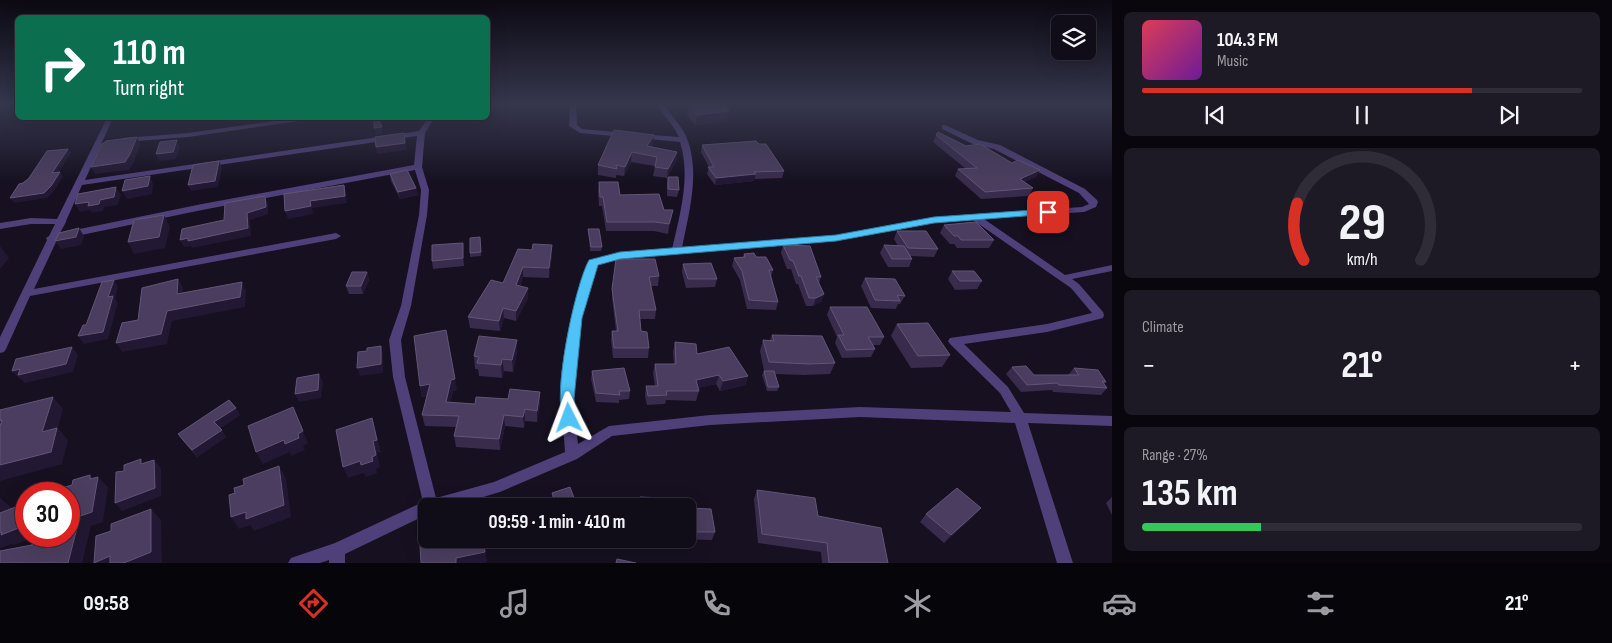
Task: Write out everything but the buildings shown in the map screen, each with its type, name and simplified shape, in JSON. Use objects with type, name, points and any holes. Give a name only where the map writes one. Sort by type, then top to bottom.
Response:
[{"type":"street","points":[[0,349],[51,238],[62,222],[80,183],[103,142],[106,130]]},
{"type":"street","points":[[115,141],[221,130]]},
{"type":"street","points":[[423,130],[418,167],[425,190],[423,215],[406,306],[395,340],[399,377],[429,498]]},
{"type":"street","points":[[579,130],[684,140]]},
{"type":"street","points":[[676,252],[687,195],[688,152],[684,140],[677,130]]},
{"type":"street","points":[[572,455],[567,399],[576,318],[593,263],[620,256],[836,238],[934,220],[1084,209],[1092,206],[1094,202],[1082,191],[997,147],[976,142],[952,130]]},
{"type":"street","points":[[80,183],[421,133]]},
{"type":"street","points":[[51,238],[202,207],[418,167]]},
{"type":"street","points":[[975,218],[1076,286],[1099,315],[1047,328],[954,341],[1004,390],[1020,417],[1065,563]]},
{"type":"street","points":[[0,226],[31,221],[62,222]]},
{"type":"street","points":[[25,294],[336,236]]},
{"type":"street","points":[[1064,278],[1112,268]]},
{"type":"street","points":[[459,498],[495,488],[572,455],[609,431],[710,420],[860,412],[1112,421]]},
{"type":"street","points":[[296,563],[337,556],[418,512]]},
{"type":"route","points":[[569,418],[567,399],[576,318],[593,263],[620,256],[836,238],[934,220],[1048,212]]}]
